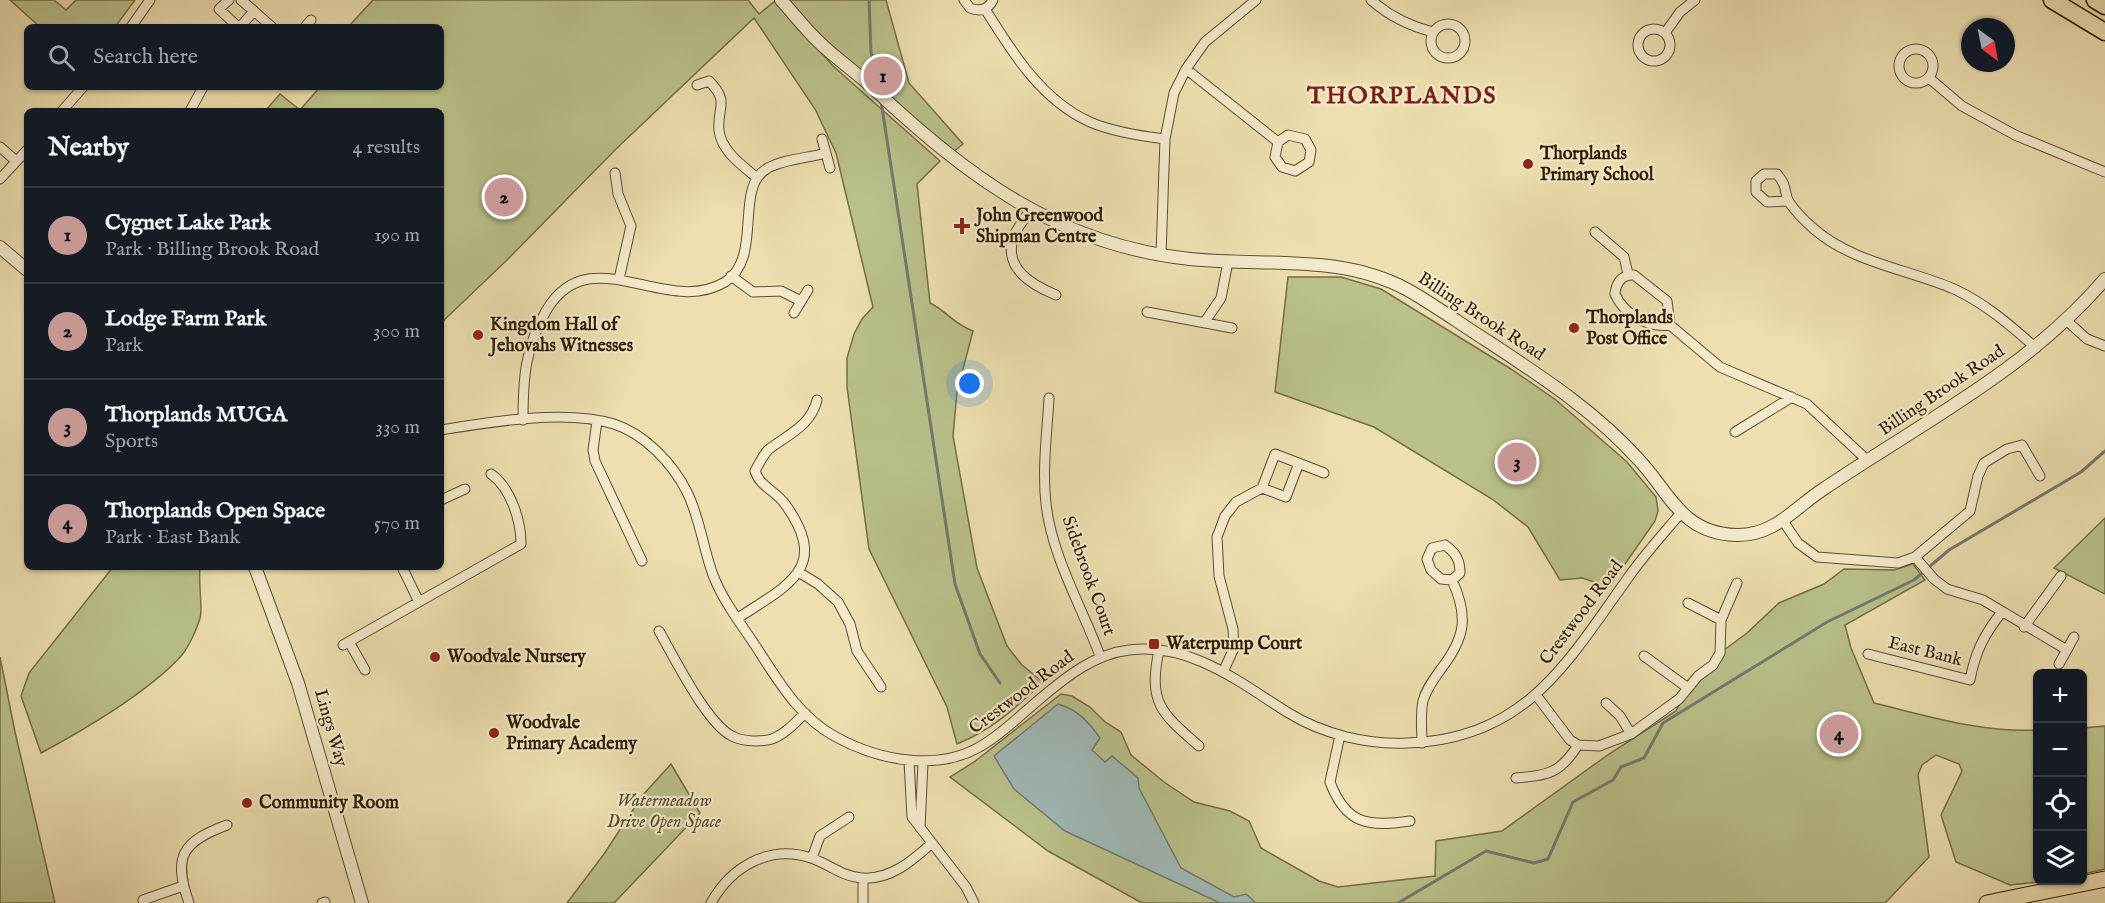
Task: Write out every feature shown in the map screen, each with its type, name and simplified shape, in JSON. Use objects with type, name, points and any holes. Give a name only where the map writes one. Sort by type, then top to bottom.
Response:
[{"type":"highway","points":[[2052,0],[2105,32]]},
{"type":"highway","points":[[2095,0],[2105,6]]},
{"type":"main road","points":[[1987,903],[2105,879]]},
{"type":"street","points":[[137,24],[150,0]]},
{"type":"street","points":[[228,0],[219,9],[236,24]]},
{"type":"street","points":[[241,0],[269,24]]},
{"type":"street","name":"Billing Brook Road","points":[[781,0],[819,43],[944,151],[1010,200],[1076,232],[1161,255],[1354,268],[1381,276],[1413,293],[1551,383],[1601,423],[1641,461],[1680,514],[1730,535],[1766,530],[1783,521],[1822,489],[1995,379],[2067,321],[2105,279]]},
{"type":"street","points":[[964,0],[975,10],[985,9],[993,0]]},
{"type":"street","points":[[1161,255],[1165,139],[1174,93],[1186,69],[1205,42],[1256,0]]},
{"type":"street","points":[[1371,0],[1384,12],[1412,27],[1433,32]]},
{"type":"street","points":[[1665,33],[1680,12],[1695,0]]},
{"type":"street","points":[[985,9],[1020,64],[1062,104],[1089,122],[1126,134],[1165,139]]},
{"type":"street","points":[[242,24],[254,11]]},
{"type":"street","points":[[1186,69],[1278,142]]},
{"type":"street","points":[[1929,78],[1962,106],[2015,135],[2105,172]]},
{"type":"street","points":[[697,86],[709,81],[718,90],[723,109],[719,130],[725,147],[734,159],[757,178]]},
{"type":"street","points":[[69,108],[81,90]]},
{"type":"street","points":[[192,108],[201,90]]},
{"type":"street","points":[[1288,135],[1301,136],[1311,150],[1309,162],[1295,171],[1282,167],[1275,157],[1278,142],[1288,135]]},
{"type":"street","points":[[822,139],[830,168]]},
{"type":"street","points":[[0,147],[16,161]]},
{"type":"street","points":[[0,179],[24,153]]},
{"type":"street","points":[[524,420],[523,379],[533,334],[553,300],[573,283],[594,276],[618,279],[673,292],[698,292],[731,276],[746,248],[752,191],[757,178],[768,168],[826,153]]},
{"type":"street","points":[[615,173],[618,194],[631,226],[618,279]]},
{"type":"street","points":[[1788,201],[1815,230],[1880,264],[1954,289],[1991,310],[2036,348]]},
{"type":"street","points":[[1030,210],[1013,238],[1012,257],[1021,276],[1037,287],[1056,295]]},
{"type":"street","points":[[1595,232],[1624,257],[1628,274]]},
{"type":"street","points":[[0,247],[24,267]]},
{"type":"street","points":[[1204,322],[1221,298],[1228,261]]},
{"type":"street","points":[[1628,274],[1640,279],[1667,301],[1670,325]]},
{"type":"street","points":[[1628,274],[1620,279],[1616,287],[1618,300],[1648,325],[1670,325],[1720,367],[1807,404],[1868,461]]},
{"type":"street","points":[[731,276],[753,292],[781,291],[801,300]]},
{"type":"street","points":[[794,313],[808,290]]},
{"type":"street","points":[[1147,312],[1232,328]]},
{"type":"street","points":[[2067,321],[2087,339],[2105,346]]},
{"type":"street","points":[[1735,432],[1792,397]]},
{"type":"street","name":"Sidebrook Court","points":[[1049,398],[1043,475],[1046,506],[1063,566],[1100,656]]},
{"type":"street","points":[[738,618],[791,584],[800,573],[805,561],[802,535],[784,502],[758,481],[755,471],[767,451],[794,434],[815,410],[817,400]]},
{"type":"street","name":"Crestwood Road","points":[[444,430],[524,420],[563,418],[615,424],[637,436],[675,471],[689,495],[715,580],[785,692],[805,713],[834,736],[868,750],[909,761],[923,762],[952,757],[984,746],[1059,682],[1100,656],[1132,649],[1180,654],[1224,670],[1302,721],[1340,735],[1378,743],[1422,743],[1445,739],[1491,724],[1536,695],[1558,674],[1578,650],[1632,572],[1680,514]]},
{"type":"street","points":[[597,421],[593,450],[595,461],[642,561]]},
{"type":"street","points":[[1783,521],[1798,543],[1817,557],[1878,564],[1898,563],[1916,557],[1970,511],[1978,476],[1984,464],[2007,449],[2022,445],[2040,476]]},
{"type":"street","points":[[1224,670],[1234,648],[1233,629],[1219,576],[1217,537],[1225,516],[1236,502],[1262,488],[1275,454],[1324,473]]},
{"type":"street","points":[[1262,488],[1286,497],[1299,463]]},
{"type":"street","points":[[365,670],[346,644],[521,544],[518,516],[498,479],[491,474]]},
{"type":"street","points":[[444,499],[465,489]]},
{"type":"street","points":[[1916,557],[1934,579],[1947,589],[1983,600],[2024,627],[2067,650]]},
{"type":"street","name":"Lings Way","points":[[256,570],[298,683],[362,903]]},
{"type":"street","points":[[403,570],[419,602]]},
{"type":"street","points":[[800,573],[818,584],[838,602],[850,624],[857,651],[881,687]]},
{"type":"street","points":[[2024,627],[2061,576]]},
{"type":"street","points":[[1422,743],[1422,702],[1430,684],[1459,644],[1463,624],[1460,597],[1452,580]]},
{"type":"street","points":[[1536,695],[1570,740],[1578,746],[1599,747],[1630,734],[1680,699],[1698,676],[1713,665],[1720,653],[1721,620],[1737,583]]},
{"type":"street","points":[[1688,603],[1721,620]]},
{"type":"street","name":"East Bank","points":[[1868,654],[1970,680],[1974,658],[1983,635],[2002,612]]},
{"type":"street","points":[[659,631],[713,720],[732,736],[757,742],[774,738],[787,731],[805,713]]},
{"type":"street","points":[[2059,664],[2074,636]]},
{"type":"street","points":[[1159,651],[1154,683],[1156,699],[1168,720],[1199,746]]},
{"type":"street","points":[[1644,656],[1688,688]]},
{"type":"street","points":[[1606,703],[1620,716],[1630,734]]},
{"type":"street","points":[[1340,735],[1330,782],[1346,812],[1362,822],[1383,825],[1410,821]]},
{"type":"street","points":[[1516,778],[1545,776],[1566,765],[1578,746]]},
{"type":"street","points":[[909,761],[912,817],[966,887],[974,903]]},
{"type":"street","points":[[920,828],[923,762]]},
{"type":"street","points":[[812,858],[820,836],[849,818]]},
{"type":"street","points":[[189,903],[180,873],[181,859],[203,834],[226,825]]},
{"type":"street","points":[[711,903],[731,874],[747,863],[768,856],[789,854],[812,858],[843,873],[863,878],[889,874],[908,865],[931,844]]},
{"type":"street","points":[[863,878],[863,903]]},
{"type":"street","points":[[144,903],[143,900],[183,886]]},
{"type":"green space","points":[[10,0],[54,0],[66,10],[76,0],[135,0],[117,24],[37,24]]},
{"type":"green space","points":[[373,0],[748,0],[759,14],[775,1],[833,66],[940,161],[917,184],[930,303],[960,325],[973,331],[957,392],[953,436],[977,568],[1007,646],[1022,665],[1043,682],[993,725],[957,744],[947,707],[869,549],[847,387],[847,358],[854,334],[862,319],[873,307],[836,153],[815,109],[754,18],[616,149],[507,260],[444,320],[444,108],[302,108],[317,90],[444,90],[444,24],[351,24]]},
{"type":"green space","points":[[781,0],[886,0],[909,83],[963,144],[949,155]]},
{"type":"green space","points":[[280,94],[298,108],[268,108]]},
{"type":"green space","points":[[1288,277],[1341,277],[1381,289],[1511,369],[1556,400],[1627,462],[1656,497],[1658,511],[1655,521],[1609,587],[1582,578],[1560,580],[1528,527],[1492,499],[1374,427],[1275,392]]},
{"type":"green space","points":[[2105,518],[2105,594],[2054,568]]},
{"type":"green space","points":[[1913,564],[1925,580],[1845,625],[1851,648],[1874,703],[1975,726],[2033,730],[2033,883],[2010,885],[1956,862],[1941,815],[1962,771],[1959,764],[1936,755],[1922,765],[1918,775],[1929,857],[1885,903],[1142,903],[1048,851],[950,777],[974,762],[1061,694],[1072,696],[1121,732],[1131,755],[1164,782],[1194,802],[1230,811],[1249,821],[1261,848],[1319,881],[1338,887],[1435,876],[1436,841],[1502,831],[1609,754],[1676,711],[1688,688],[1720,653],[1747,633],[1779,603],[1824,584],[1844,569],[1894,570]]},
{"type":"green space","points":[[111,570],[200,570],[201,614],[197,627],[182,655],[169,669],[135,696],[41,753],[21,696],[29,673]]},
{"type":"green space","points":[[0,657],[15,732],[55,903],[0,903]]},
{"type":"green space","points":[[2105,726],[2105,869],[2087,873],[2087,777],[2087,728]]},
{"type":"green space","name":"Watermeadow Drive Open Space","points":[[671,764],[700,813],[614,903],[567,903],[604,854],[642,796]]},
{"type":"water","points":[[1058,704],[1077,713],[1096,732],[1100,738],[1092,750],[1105,762],[1112,756],[1138,778],[1139,788],[1181,868],[1234,897],[1246,894],[1256,903],[1220,903],[1065,831],[1014,789],[994,756]]},
{"type":"waterway","points":[[869,0],[871,52],[878,86]]},
{"type":"waterway","points":[[881,101],[955,584],[980,654],[1000,683]]},
{"type":"waterway","points":[[1398,903],[1486,851],[1534,863],[1548,859],[1573,802],[1613,780],[1621,767],[1644,758],[1663,723],[1827,622],[1914,580],[1949,550],[2081,472],[2105,451]]},
{"type":"place","name":"Cygnet Lake Park","points":[[883,76]]},
{"type":"place","name":"Thorplands Primary School","points":[[1528,164]]},
{"type":"place","name":"Lodge Farm Park","points":[[504,197]]},
{"type":"place","name":"John Greenwood Shipman Centre","points":[[962,226]]},
{"type":"place","name":"Thorplands Post Office","points":[[1574,328]]},
{"type":"place","name":"Kingdom Hall of Jehovahs Witnesses","points":[[478,335]]},
{"type":"place","name":"Thorplands MUGA","points":[[1517,462]]},
{"type":"place","name":"Waterpump Court","points":[[1154,644]]},
{"type":"place","name":"Woodvale Nursery","points":[[435,657]]},
{"type":"place","name":"Woodvale Primary Academy","points":[[494,733]]},
{"type":"place","name":"Thorplands Open Space","points":[[1839,734]]},
{"type":"place","name":"Community Room","points":[[247,803]]},
{"type":"district","name":"THORPLANDS","points":[[1402,96]]}]
